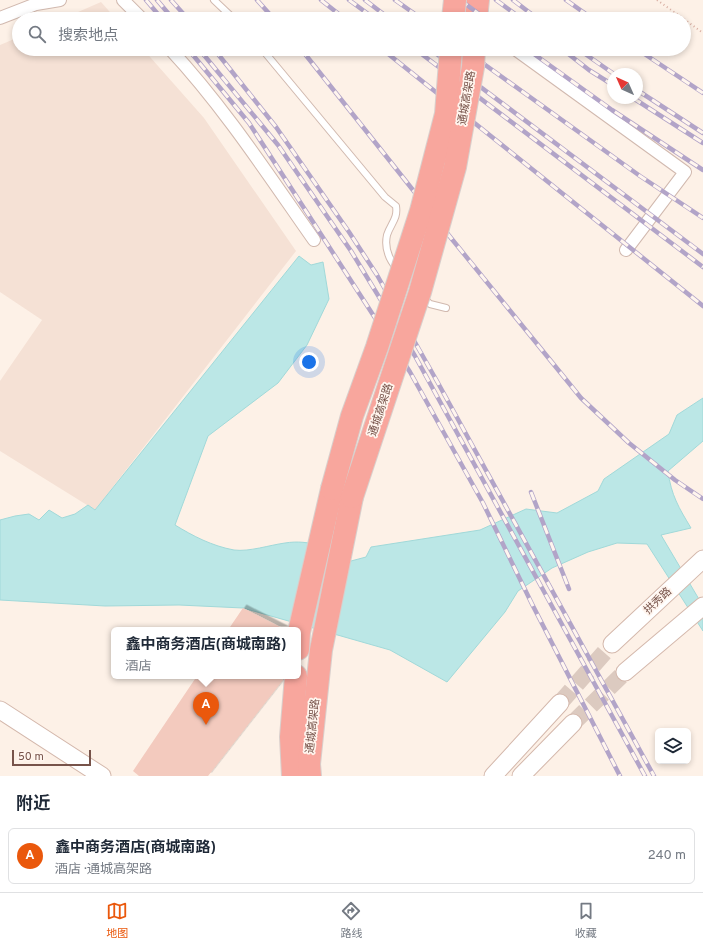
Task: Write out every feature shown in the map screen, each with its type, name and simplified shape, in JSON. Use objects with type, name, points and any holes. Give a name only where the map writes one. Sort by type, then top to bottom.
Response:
[{"type":"highway","points":[[454,12],[455,0]]},
{"type":"highway","points":[[476,12],[478,0]]},
{"type":"highway","name":"通城高架路","points":[[300,627],[332,489],[352,416],[377,347],[421,211],[446,114],[450,56]]},
{"type":"highway","name":"通城高架路","points":[[310,776],[309,764],[321,650],[352,497],[420,292],[454,167],[473,67],[474,56]]},
{"type":"highway","name":"通城高架路","points":[[293,776],[291,737],[296,679]]},
{"type":"main road","name":"拱秀路","points":[[612,644],[703,559]]},
{"type":"main road","points":[[625,672],[703,606]]},
{"type":"main road","points":[[493,776],[560,703]]},
{"type":"main road","points":[[0,710],[102,776]]},
{"type":"main road","points":[[521,776],[573,723]]},
{"type":"street","points":[[15,12],[36,4],[60,0]]},
{"type":"street","points":[[123,0],[135,12]]},
{"type":"street","points":[[447,0],[465,12]]},
{"type":"street","points":[[0,18],[12,13]]},
{"type":"street","points":[[176,56],[194,75],[266,171],[314,240]]},
{"type":"street","points":[[525,56],[685,172],[626,250]]},
{"type":"lane","points":[[214,0],[227,12]]},
{"type":"lane","points":[[268,56],[385,197],[396,206],[397,214],[387,236],[387,255],[392,264],[408,281]]},
{"type":"lane","points":[[414,286],[430,304],[446,308]]},
{"type":"path","points":[[657,0],[674,12]]},
{"type":"path","points":[[691,24],[703,33]]},
{"type":"shaded area","points":[[101,2],[110,12],[78,12]]},
{"type":"shaded area","points":[[12,40],[12,56],[149,56],[204,118],[296,251],[95,510],[0,451],[0,381],[42,320],[0,292],[0,45]]},
{"type":"water","points":[[299,256],[311,265],[323,262],[329,299],[307,345],[278,383],[208,436],[175,525],[203,540],[234,550],[246,550],[285,543],[303,542],[320,546],[351,561],[366,557],[371,547],[480,530],[526,509],[557,513],[598,491],[604,479],[669,434],[677,415],[703,398],[703,441],[668,471],[669,480],[676,501],[691,528],[661,535],[703,606],[703,631],[647,544],[617,543],[588,552],[552,568],[518,591],[505,612],[447,682],[390,650],[243,608],[179,605],[105,606],[0,600],[0,520],[29,514],[39,520],[49,510],[62,518],[75,514],[88,505],[95,510]]},
{"type":"building","points":[[243,608],[280,627],[230,627]]},
{"type":"building","points":[[195,679],[283,679],[208,776],[139,776],[133,771]]},
{"type":"tunnel","points":[[560,703],[612,644]]},
{"type":"tunnel","points":[[573,723],[625,672]]},
{"type":"railway","points":[[146,0],[156,12]]},
{"type":"railway","points":[[157,0],[167,12]]},
{"type":"railway","points":[[171,0],[182,12]]},
{"type":"railway","points":[[257,0],[268,12]]},
{"type":"railway","points":[[321,0],[336,12]]},
{"type":"railway","points":[[349,0],[365,12]]},
{"type":"railway","points":[[365,0],[381,12]]},
{"type":"railway","points":[[395,0],[412,12]]},
{"type":"railway","points":[[460,0],[476,12]]},
{"type":"railway","points":[[496,0],[512,12]]},
{"type":"railway","points":[[513,0],[529,12]]},
{"type":"railway","points":[[566,0],[583,12]]},
{"type":"railway","points":[[194,56],[249,123],[410,372],[483,503],[532,604],[620,776]]},
{"type":"railway","points":[[205,56],[278,145],[351,251],[415,356],[645,776]]},
{"type":"railway","points":[[220,56],[276,127],[377,275],[654,776]]},
{"type":"railway","points":[[307,56],[451,238],[581,398],[629,443],[675,480],[703,499]]},
{"type":"railway","points":[[391,56],[703,306]]},
{"type":"railway","points":[[424,56],[703,267]]},
{"type":"railway","points":[[439,56],[703,254]]},
{"type":"railway","points":[[473,56],[640,176],[703,218]]},
{"type":"railway","points":[[537,56],[612,110],[703,170]]},
{"type":"railway","points":[[571,56],[607,81]]},
{"type":"railway","points":[[588,56],[607,69]]},
{"type":"railway","points":[[648,56],[703,93]]},
{"type":"railway","points":[[643,94],[703,133]]},
{"type":"railway","points":[[642,104],[703,143]]},
{"type":"railway","points":[[531,492],[569,589]]},
{"type":"place","name":"鑫中商务酒店(商城南路)","points":[[206,725]]}]
